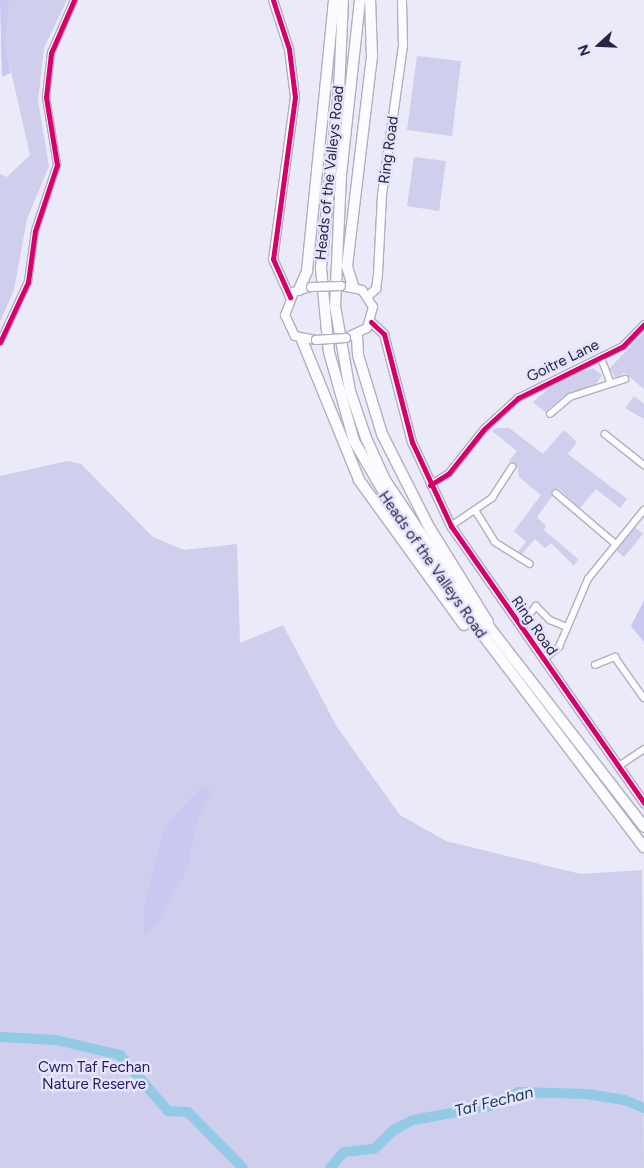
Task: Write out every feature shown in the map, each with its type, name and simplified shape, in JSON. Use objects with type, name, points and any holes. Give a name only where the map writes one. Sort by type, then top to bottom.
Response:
[{"type":"highway","points":[[299,290],[307,271],[334,0]]},
{"type":"highway","name":"Heads of the Valleys Road","points":[[343,0],[339,90],[321,268],[329,352],[341,403],[373,480],[644,847]]},
{"type":"highway","name":"Heads of the Valleys Road","points":[[360,0],[335,270],[335,306],[350,391],[386,480],[488,638],[644,827]]},
{"type":"highway","points":[[353,286],[347,266],[372,56],[370,0]]},
{"type":"highway","points":[[357,336],[360,365],[382,434],[429,527],[482,607],[488,638]]},
{"type":"highway","points":[[302,340],[359,480],[466,628],[488,638]]},
{"type":"street","points":[[0,342],[28,282],[35,231],[57,165],[46,97],[51,53],[74,0]]},
{"type":"street","points":[[273,0],[289,49],[295,97],[273,259],[290,297],[287,325],[302,340],[316,340],[357,336],[371,322],[373,307],[368,296],[353,286],[311,287],[299,290],[290,297]]},
{"type":"street","name":"Ring Road","points":[[368,296],[376,290],[378,274],[382,195],[402,45],[402,0]]},
{"type":"street","name":"Ring Road","points":[[371,322],[384,334],[412,442],[430,485],[451,526],[644,802]]},
{"type":"street","name":"Goitre Lane","points":[[430,485],[448,473],[484,429],[518,398],[623,346],[644,324]]},
{"type":"street","points":[[600,357],[611,383]]},
{"type":"street","points":[[550,414],[570,397],[625,379]]},
{"type":"street","points":[[605,434],[644,465]]},
{"type":"street","points":[[451,526],[476,511],[492,498],[512,467]]},
{"type":"street","points":[[556,493],[616,544]]},
{"type":"street","points":[[476,511],[495,542],[530,564]]},
{"type":"street","points":[[543,660],[559,647],[585,584],[642,513]]},
{"type":"street","points":[[530,614],[536,606],[550,620],[567,627]]},
{"type":"street","points":[[595,665],[616,657],[644,698]]},
{"type":"street","points":[[619,766],[644,749]]},
{"type":"green space","points":[[10,0],[67,0],[44,48],[38,101],[49,166],[27,219],[14,290],[0,322],[0,174],[7,177],[30,155],[5,45]]},
{"type":"green space","points":[[417,56],[461,61],[452,136],[407,130]]},
{"type":"green space","points":[[414,157],[446,161],[439,211],[407,206]]},
{"type":"green space","points":[[644,332],[644,389],[625,373],[616,378],[609,369]]},
{"type":"green space","points":[[593,368],[602,375],[596,384],[564,396],[545,412],[533,402],[558,380]]},
{"type":"green space","points":[[634,396],[644,404],[644,419],[625,408]]},
{"type":"green space","points":[[496,428],[509,428],[543,454],[564,430],[577,442],[568,454],[627,499],[620,508],[596,489],[580,508],[558,488],[537,517],[546,526],[544,530],[578,559],[574,566],[551,543],[545,548],[535,539],[521,555],[517,553],[526,542],[514,531],[541,495],[519,477],[518,469],[509,461],[517,451],[492,431]]},
{"type":"green space","name":"Cwm Taf Fechan Nature Reserve","points":[[67,461],[81,464],[153,537],[184,550],[237,544],[240,643],[283,625],[337,727],[400,815],[446,841],[581,874],[642,870],[644,1168],[0,1168],[0,476]]},
{"type":"green space","points":[[635,527],[643,534],[624,557],[616,550]]},
{"type":"shaded area","points":[[0,0],[10,0],[5,45],[11,73],[2,77]]},
{"type":"shaded area","points":[[644,600],[644,642],[631,626]]},
{"type":"shaded area","points":[[203,786],[212,792],[197,819],[188,867],[158,925],[144,936],[145,902],[165,826]]},
{"type":"waterway","name":"Taf Fechan","points":[[0,1037],[56,1040],[120,1055],[168,1111],[188,1112],[243,1168]]},
{"type":"waterway","name":"Taf Fechan","points":[[330,1168],[344,1152],[374,1149],[394,1130],[413,1120],[490,1106],[519,1092],[587,1094],[625,1100],[644,1108]]},
{"type":"cycle path","points":[[0,342],[28,282],[35,231],[57,165],[46,97],[51,53],[74,0]]},
{"type":"cycle path","points":[[273,0],[289,49],[295,97],[273,259],[290,297]]},
{"type":"cycle path","points":[[371,322],[384,334],[412,442],[451,526],[644,803]]},
{"type":"cycle path","points":[[430,485],[449,473],[484,429],[518,398],[623,346],[644,324]]}]
